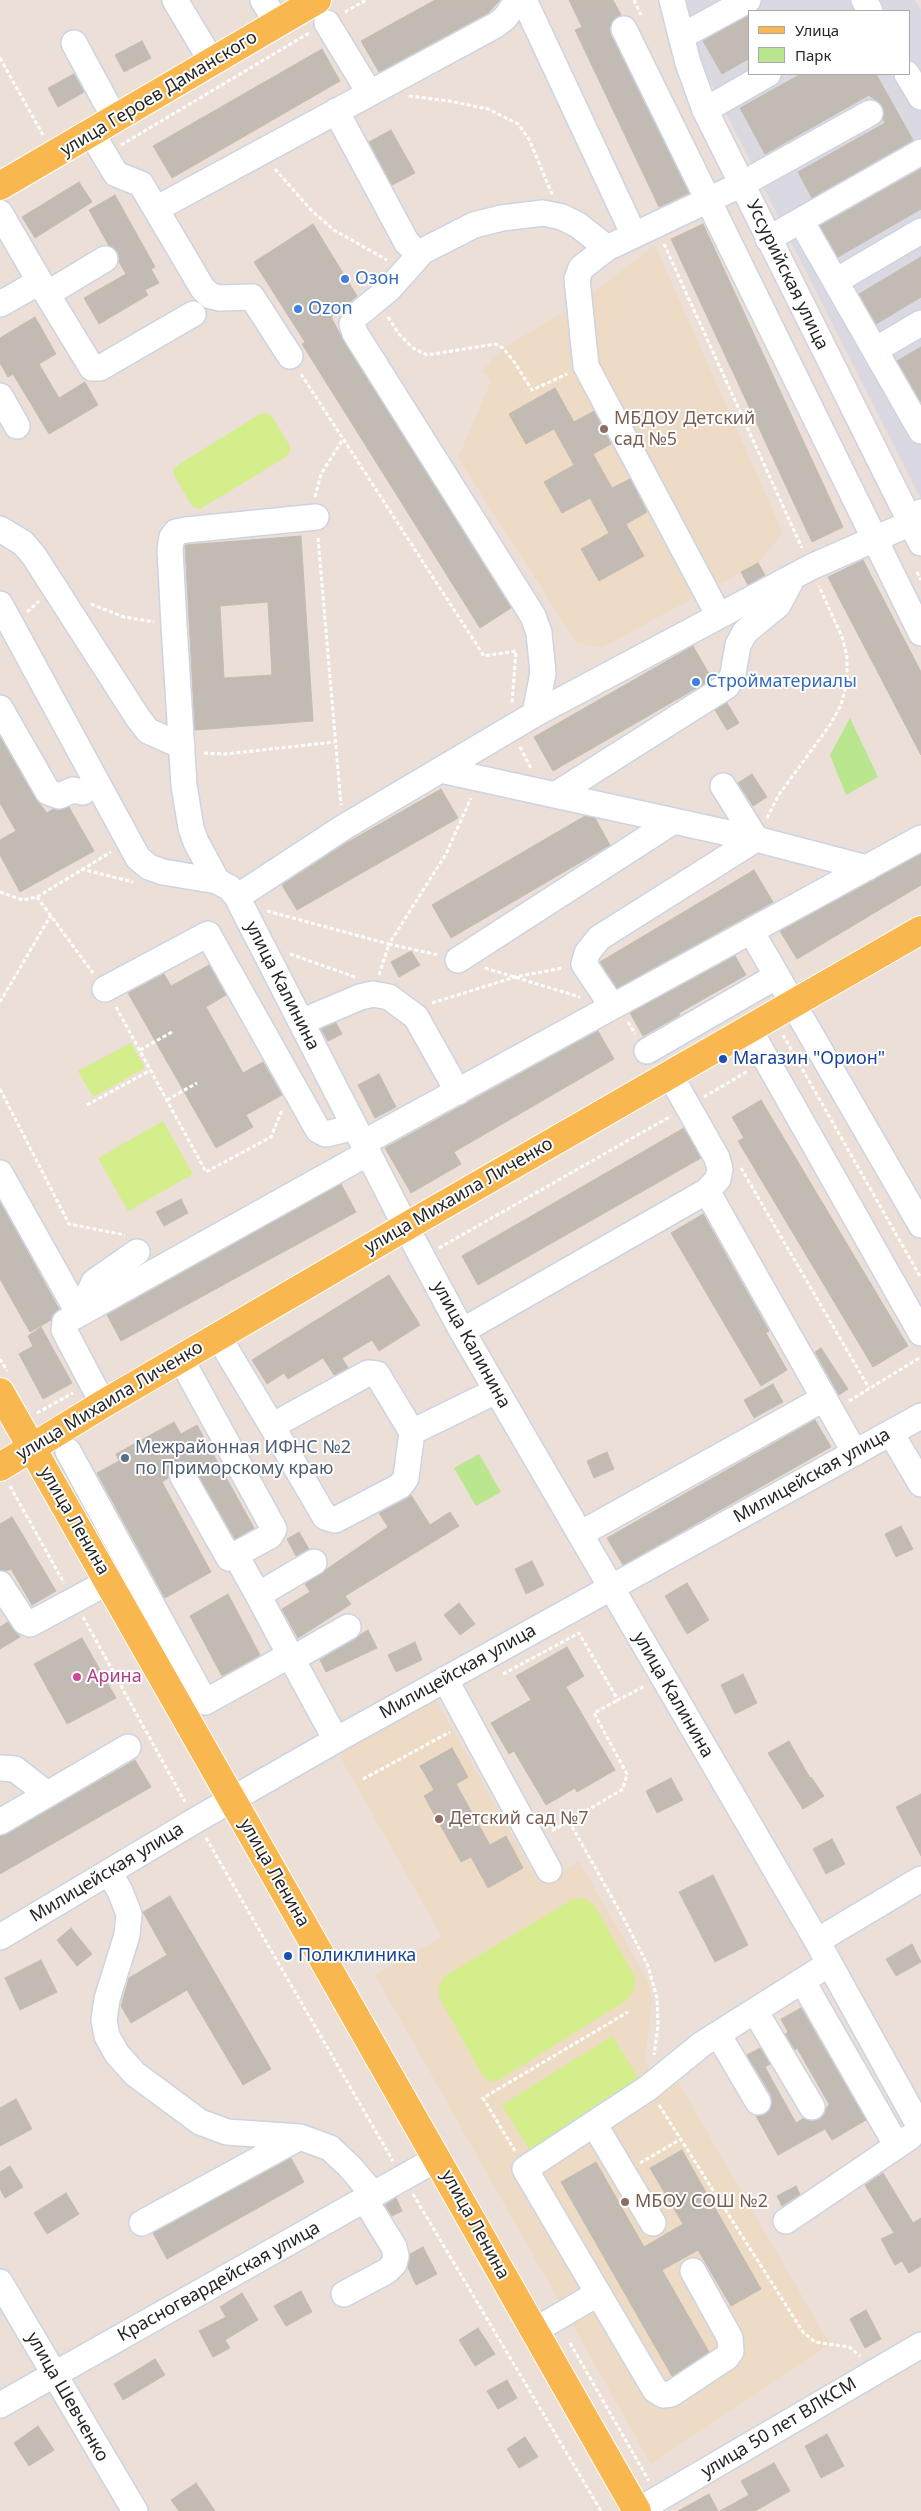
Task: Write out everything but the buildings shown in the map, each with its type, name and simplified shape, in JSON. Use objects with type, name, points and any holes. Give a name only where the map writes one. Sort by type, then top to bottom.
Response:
[{"type":"main road","name":"улица Героев Даманского","points":[[0,186],[98,144],[115,119],[278,23],[322,11]]},
{"type":"main road","name":"улица Михаила Личенко","points":[[0,1467],[32,1446],[98,1393],[181,1359],[921,930]]},
{"type":"main road","name":"улица Ленина","points":[[0,1392],[108,1582],[194,1708],[232,1800],[438,2158],[637,2511]]},
{"type":"street","points":[[175,0],[212,62]]},
{"type":"street","points":[[263,0],[278,23]]},
{"type":"street","points":[[156,209],[369,92],[496,25],[505,18],[518,0]]},
{"type":"street","points":[[524,0],[645,230]]},
{"type":"street","name":"Уссурийская улица","points":[[672,0],[688,63],[706,110],[768,239],[918,526]]},
{"type":"street","points":[[682,36],[748,0]]},
{"type":"street","points":[[322,11],[369,92]]},
{"type":"street","points":[[624,29],[921,633]]},
{"type":"street","points":[[74,42],[115,119]]},
{"type":"street","points":[[706,110],[766,75]]},
{"type":"street","points":[[908,75],[921,97]]},
{"type":"street","points":[[336,111],[406,243],[416,251],[423,251]]},
{"type":"street","points":[[719,616],[586,366],[577,279],[581,268],[607,248],[742,184],[870,112]]},
{"type":"street","points":[[98,144],[116,174],[141,184],[203,289],[211,296],[220,298],[252,297],[290,356]]},
{"type":"street","points":[[768,239],[921,152]]},
{"type":"street","points":[[0,213],[92,368],[100,368],[193,314]]},
{"type":"street","points":[[535,714],[543,673],[539,634],[533,616],[355,333],[352,324],[356,316],[389,290],[423,251],[474,225],[502,218],[543,213],[562,217],[578,225],[607,248]]},
{"type":"street","points":[[801,221],[875,350],[919,421]]},
{"type":"street","points":[[836,281],[921,231]]},
{"type":"street","points":[[0,304],[43,288],[105,259]]},
{"type":"street","points":[[875,350],[921,323]]},
{"type":"street","points":[[0,396],[17,426]]},
{"type":"street","points":[[217,881],[196,842],[191,828],[184,785],[173,616],[172,537],[176,532],[186,530],[316,517]]},
{"type":"street","points":[[237,897],[344,827],[535,714],[802,572],[873,538],[918,526]]},
{"type":"street","points":[[0,529],[24,544],[34,556],[143,725],[157,737],[182,746]]},
{"type":"street","points":[[551,794],[726,686],[733,674],[738,645],[745,632],[778,605],[802,572]]},
{"type":"street","name":"улица Калинина","points":[[0,604],[138,858],[149,867],[163,872],[217,881],[230,888],[237,897],[422,1258],[462,1331],[609,1587],[817,1941],[921,2129]]},
{"type":"street","points":[[0,708],[48,792],[59,796],[73,790],[83,792]]},
{"type":"street","points":[[441,770],[756,839],[867,868]]},
{"type":"street","points":[[723,786],[756,839]]},
{"type":"street","points":[[458,960],[672,822]]},
{"type":"street","points":[[98,1393],[64,1330],[65,1322],[362,1141],[458,1092],[921,838]]},
{"type":"street","points":[[612,1007],[584,964],[587,953],[599,938],[756,839]]},
{"type":"street","points":[[751,931],[777,976],[782,1009],[921,1224]]},
{"type":"street","points":[[104,989],[208,934],[292,1086],[321,1133],[362,1141]]},
{"type":"street","points":[[647,1052],[777,976]]},
{"type":"street","points":[[301,1022],[360,997],[373,994],[389,997],[416,1017],[458,1092]]},
{"type":"street","points":[[749,1029],[921,1333]]},
{"type":"street","points":[[462,1331],[706,1191],[718,1179],[720,1169],[717,1158],[697,1106],[670,1075]]},
{"type":"street","points":[[0,1173],[79,1314]]},
{"type":"street","points":[[706,1191],[855,1453]]},
{"type":"street","points":[[79,1314],[94,1282],[101,1275],[137,1252]]},
{"type":"street","points":[[218,1336],[325,1517],[335,1520],[400,1486],[406,1478],[412,1432],[377,1374],[368,1373],[272,1426]]},
{"type":"street","points":[[181,1359],[274,1529],[270,1536],[228,1558],[182,1475]]},
{"type":"street","points":[[412,1432],[496,1391]]},
{"type":"street","points":[[580,1534],[827,1405]]},
{"type":"street","name":"Милицейская улица","points":[[0,1937],[336,1740],[609,1587],[921,1416]]},
{"type":"street","points":[[892,1433],[921,1484]]},
{"type":"street","points":[[68,1451],[194,1708],[348,1627]]},
{"type":"street","points":[[235,1554],[336,1740]]},
{"type":"street","points":[[258,1595],[314,1562]]},
{"type":"street","points":[[0,1584],[25,1622],[30,1624],[108,1582]]},
{"type":"street","points":[[445,1679],[549,1870]]},
{"type":"street","points":[[0,1822],[128,1747]]},
{"type":"street","points":[[0,1768],[15,1769],[47,1794]]},
{"type":"street","points":[[109,1872],[120,1891],[129,1914],[127,1935],[107,1999],[104,2020],[107,2036],[117,2054],[135,2074],[200,2122],[227,2132],[300,2137],[317,2141],[330,2148],[350,2167],[370,2198],[394,2247],[396,2256],[394,2264],[387,2271],[344,2294]]},
{"type":"street","points":[[817,1941],[921,1879]]},
{"type":"street","points":[[693,2271],[732,2344],[727,2357],[671,2394],[663,2395],[655,2390],[525,2169],[648,2088],[684,2057],[718,2034],[829,1964]]},
{"type":"street","points":[[803,1982],[897,2146]]},
{"type":"street","points":[[755,2011],[812,2107]]},
{"type":"street","points":[[718,2034],[758,2102]]},
{"type":"street","points":[[594,2124],[653,2223]]},
{"type":"street","points":[[786,2221],[921,2129]]},
{"type":"street","points":[[142,2223],[300,2137]]},
{"type":"street","name":"Красногвардейская улица","points":[[0,2405],[438,2158]]},
{"type":"street","name":"улица Шевченко","points":[[0,2282],[52,2374],[134,2511]]},
{"type":"street","points":[[534,2330],[597,2294]]},
{"type":"street","name":"улица 50 лет ВЛКСМ","points":[[637,2511],[921,2345]]},
{"type":"path","points":[[98,144],[322,11],[366,0]]},
{"type":"path","points":[[0,58],[47,142]]},
{"type":"path","points":[[404,96],[449,101],[488,109],[518,124],[529,139],[562,217]]},
{"type":"path","points":[[258,154],[290,184],[312,211],[334,230],[373,254],[393,262],[404,260],[423,251]]},
{"type":"path","points":[[645,230],[802,572],[842,637],[847,656],[847,682],[840,704],[830,725],[778,796],[756,839]]},
{"type":"path","points":[[377,300],[398,334],[413,348],[427,355],[495,344],[503,348],[532,390],[586,366]]},
{"type":"path","points":[[290,356],[484,656],[516,651],[510,729],[551,794]]},
{"type":"path","points":[[343,439],[318,483],[315,494],[335,742],[344,827]]},
{"type":"path","points":[[182,746],[199,753],[225,754],[335,742]]},
{"type":"path","points":[[377,984],[389,944],[446,854],[479,779]]},
{"type":"path","points":[[0,892],[23,900],[37,897],[128,842]]},
{"type":"path","points":[[81,869],[135,882]]},
{"type":"path","points":[[37,897],[104,989],[140,1050],[206,1172],[271,1137],[292,1086]]},
{"type":"path","points":[[264,910],[389,944],[458,960],[612,1007],[624,1017],[647,1052]]},
{"type":"path","points":[[0,1002],[50,915]]},
{"type":"path","points":[[285,952],[358,978]]},
{"type":"path","points":[[428,1004],[515,977],[584,964]]},
{"type":"path","points":[[782,1009],[921,1278]]},
{"type":"path","points":[[140,1050],[172,1032]]},
{"type":"path","points":[[422,1258],[697,1106],[702,1098],[766,1060]]},
{"type":"path","points":[[87,1105],[151,1070]]},
{"type":"path","points":[[167,1100],[197,1083]]},
{"type":"path","points":[[0,1088],[69,1224],[123,1234],[137,1252]]},
{"type":"path","points":[[740,1167],[869,1388]]},
{"type":"path","points":[[827,1405],[869,1388],[921,1357]]},
{"type":"path","points":[[32,1416],[98,1393]]},
{"type":"path","points":[[500,1676],[579,1633],[618,1700]]},
{"type":"path","points":[[533,1842],[623,1789],[626,1774],[594,1713],[663,1677]]},
{"type":"path","points":[[363,1779],[468,1722]]},
{"type":"path","points":[[569,1821],[624,1919],[654,1982],[658,2026],[648,2088],[808,2339],[815,2342],[849,2347],[857,2352],[874,2372]]},
{"type":"path","points":[[525,2169],[483,2098],[628,2012]]},
{"type":"path","points":[[622,2173],[681,2139]]},
{"type":"path","points":[[404,2178],[602,2511]]},
{"type":"shaded area","points":[[677,0],[915,0],[921,10],[921,499],[695,52]]},
{"type":"shaded area","name":"МБДОУ Детский сад №5","points":[[655,245],[783,533],[758,563],[601,648],[576,642],[458,458],[491,381],[482,371],[503,348],[578,304]]},
{"type":"shaded area","name":"МБОУ СОШ №2","points":[[436,1700],[539,1883],[579,1861],[648,1981],[652,1999],[645,2058],[651,2074],[662,2092],[678,2082],[830,2344],[651,2464],[375,1975],[442,1937],[339,1755]]},
{"type":"green space","points":[[266,413],[271,415],[290,446],[290,452],[286,457],[200,509],[192,506],[174,475],[174,469],[260,414]]},
{"type":"green space","points":[[850,718],[878,777],[846,795],[830,755]]},
{"type":"green space","points":[[131,1043],[145,1068],[93,1097],[78,1071]]},
{"type":"green space","points":[[163,1121],[193,1174],[128,1211],[98,1158]]},
{"type":"green space","points":[[479,1454],[501,1492],[476,1506],[454,1468]]},
{"type":"green space","points":[[573,1899],[585,1899],[594,1905],[635,1977],[634,1989],[627,2000],[497,2081],[490,2081],[484,2078],[439,1997],[439,1986],[445,1976]]},
{"type":"green space","points":[[612,2036],[642,2084],[531,2152],[502,2105]]},
{"type":"place","name":"Озон","points":[[345,279]]},
{"type":"place","name":"Ozon","points":[[298,309]]},
{"type":"place","name":"МБДОУ Детский сад №5","points":[[604,429]]},
{"type":"place","name":"Стройматериалы","points":[[696,682]]},
{"type":"place","name":"Магазин \"Орион\"","points":[[723,1059]]},
{"type":"place","name":"Межрайонная ИФНС №2 по Приморскому краю","points":[[125,1458]]},
{"type":"place","name":"Арина","points":[[77,1677]]},
{"type":"place","name":"Детский сад №7","points":[[439,1819]]},
{"type":"place","name":"Поликлиника","points":[[288,1956]]},
{"type":"place","name":"МБОУ СОШ №2","points":[[625,2202]]}]
